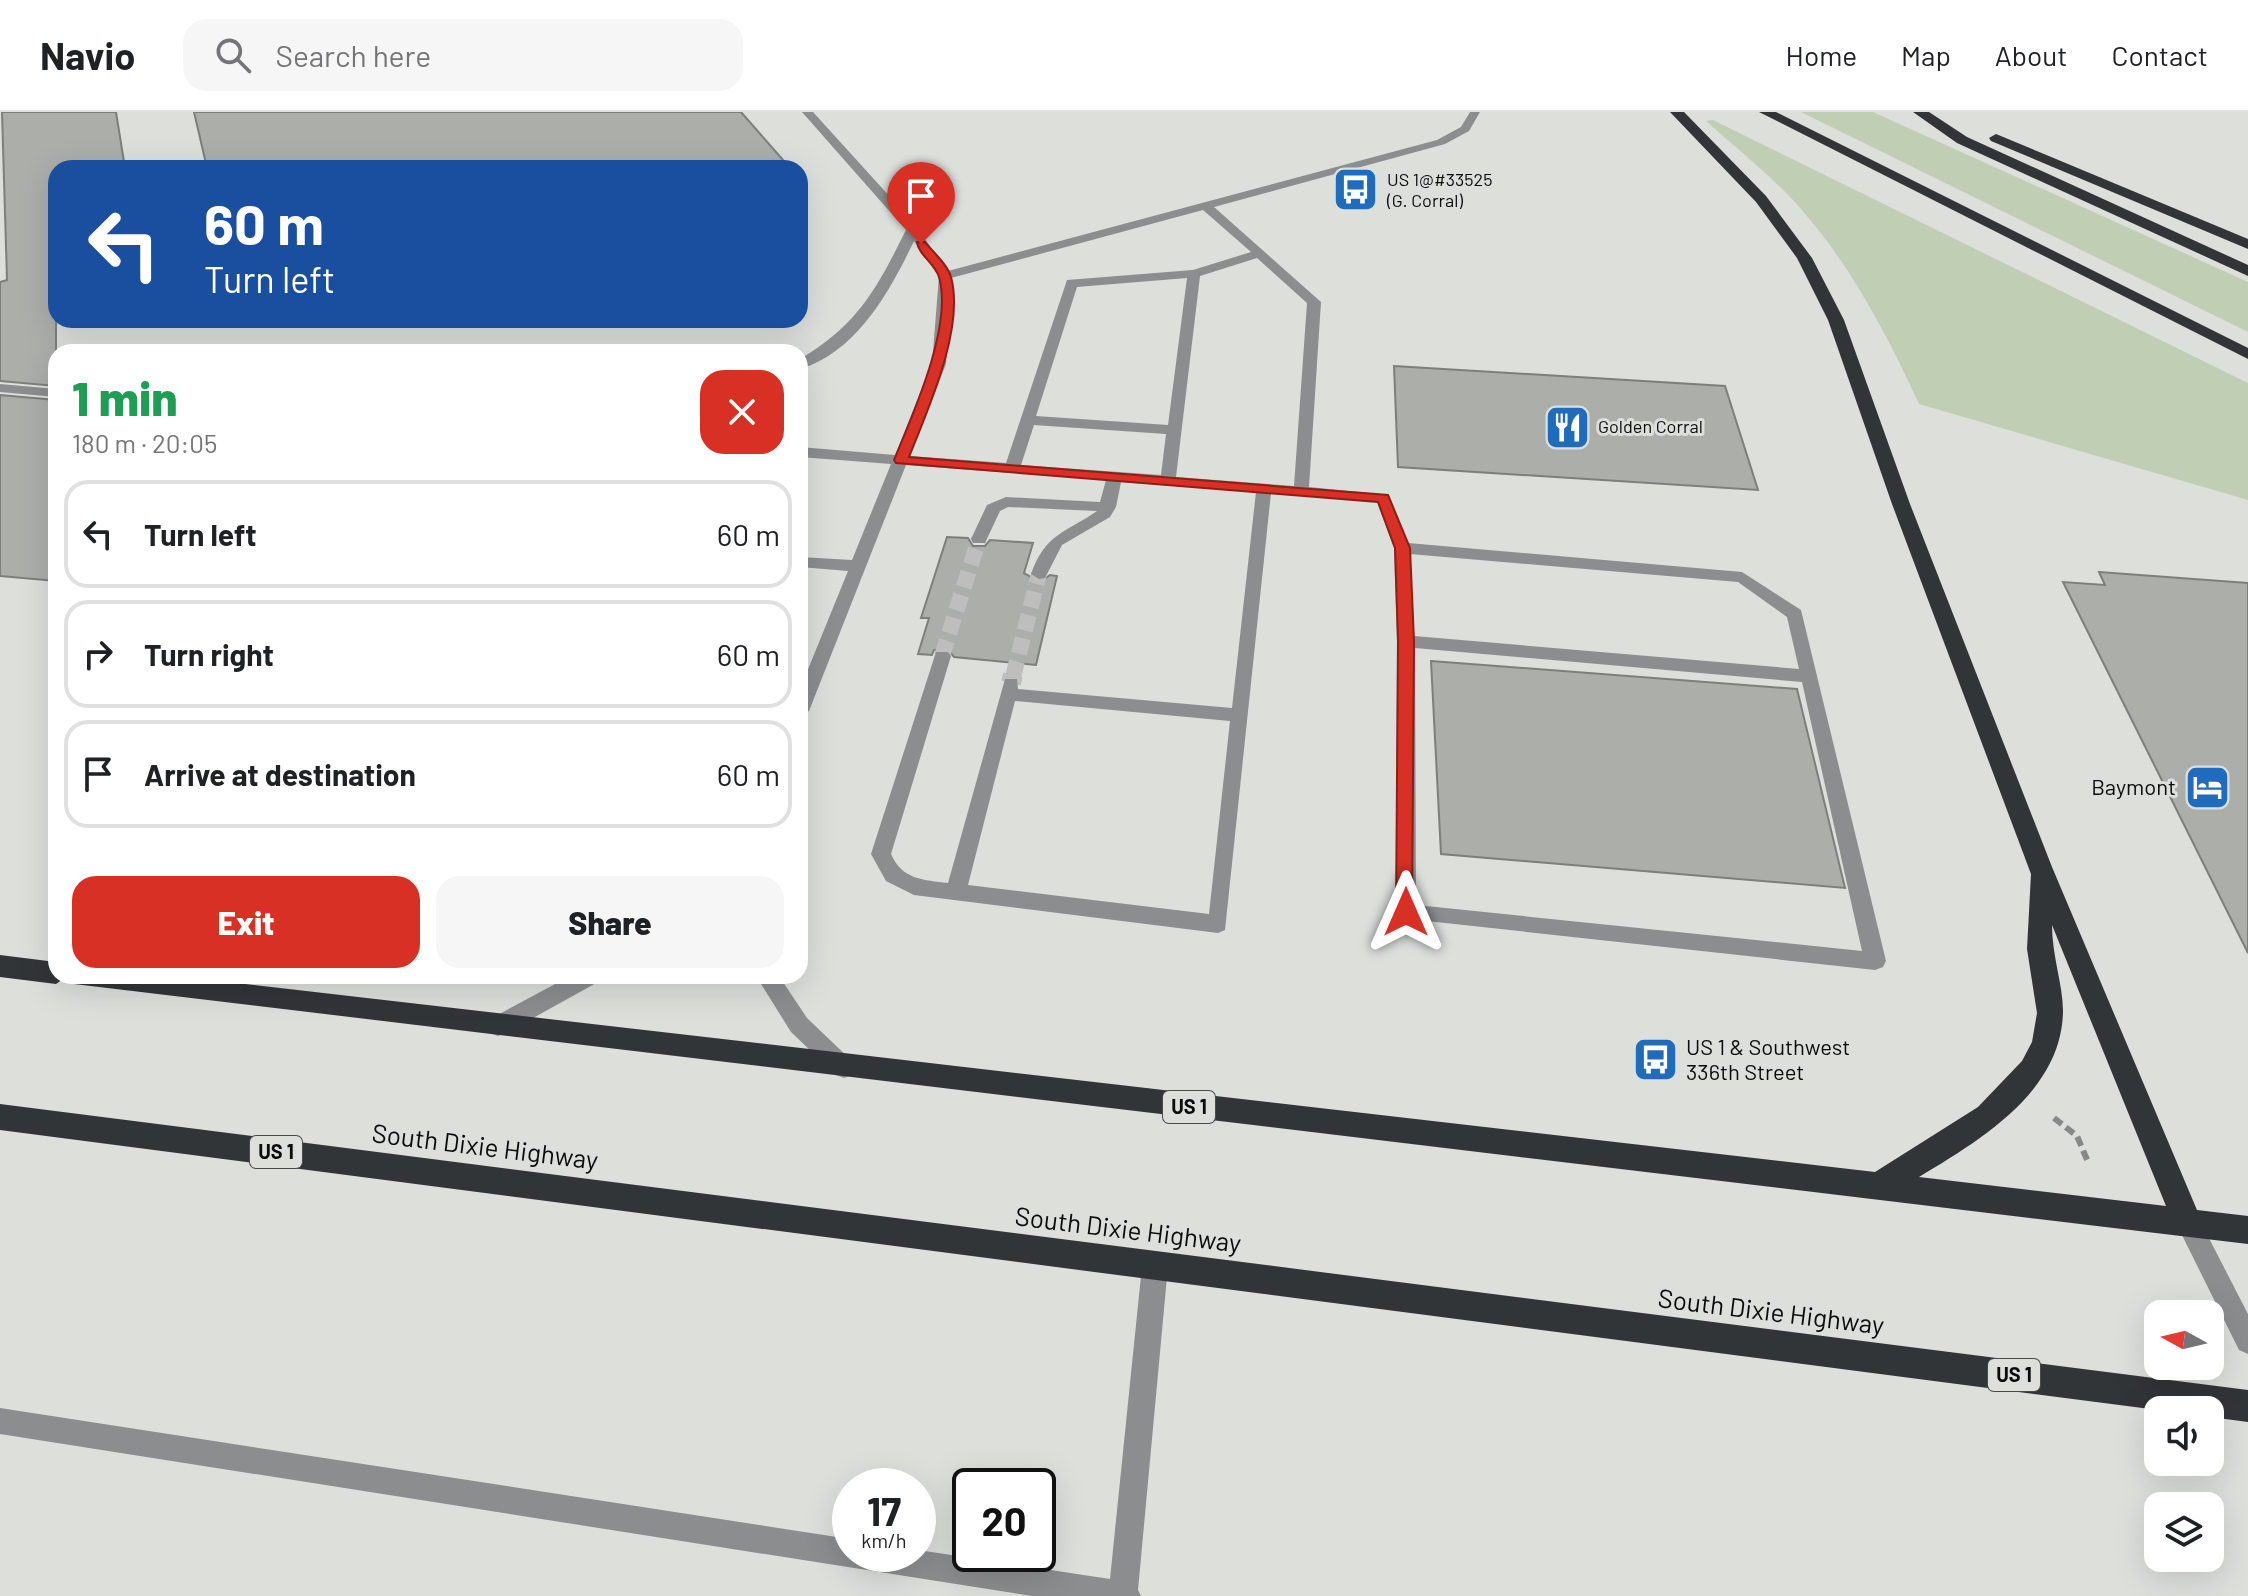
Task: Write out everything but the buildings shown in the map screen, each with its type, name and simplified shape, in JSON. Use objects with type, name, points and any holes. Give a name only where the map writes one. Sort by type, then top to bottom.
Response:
[{"type":"highway","points":[[1677,112],[1761,199],[1804,258],[1832,310],[1901,504],[2040,867],[2188,1223]]},
{"type":"highway","points":[[1766,112],[2248,354]]},
{"type":"highway","points":[[1920,112],[1962,140],[2248,271]]},
{"type":"highway","points":[[1936,112],[2248,244]]},
{"type":"highway","points":[[1881,1184],[1993,1113],[2019,1088],[2034,1063],[2050,1015],[2040,961],[2040,867]]},
{"type":"highway","points":[[0,966],[48,972]]},
{"type":"highway","name":"US 1","points":[[149,984],[844,1068],[1881,1184],[2248,1230]]},
{"type":"highway","name":"South Dixie Highway","points":[[0,1117],[2248,1406]]},
{"type":"street","points":[[807,112],[912,231],[945,276],[939,364],[808,691]]},
{"type":"street","points":[[945,276],[1441,142],[1465,129],[1475,112]]},
{"type":"street","points":[[1205,205],[1314,302],[1301,491]]},
{"type":"street","points":[[808,360],[863,322],[881,296],[912,231]]},
{"type":"street","points":[[1012,469],[1072,283],[1194,274],[1261,253]]},
{"type":"street","points":[[1168,481],[1194,274]]},
{"type":"street","points":[[0,388],[48,392]]},
{"type":"street","points":[[1028,420],[1175,430]]},
{"type":"street","points":[[808,453],[1383,498],[1402,548],[1406,641],[1406,912],[1875,961],[1795,614],[1742,577],[1402,548]]},
{"type":"street","points":[[1039,574],[1046,553],[1059,537],[1096,520],[1108,507],[1115,476]]},
{"type":"street","points":[[942,656],[881,854],[887,870],[898,881],[914,887],[1218,924],[1264,488]]},
{"type":"street","points":[[979,539],[993,508],[1006,502],[1108,507]]},
{"type":"street","points":[[808,563],[859,566]]},
{"type":"street","points":[[1406,641],[1809,676]]},
{"type":"street","points":[[956,892],[1010,689],[1238,715]]},
{"type":"street","points":[[498,1026],[575,984]]},
{"type":"street","points":[[772,984],[799,1025],[844,1068]]},
{"type":"street","points":[[2188,1223],[2248,1341]]},
{"type":"street","points":[[936,1567],[1124,1596],[1155,1266]]},
{"type":"street","points":[[0,1421],[832,1551]]},
{"type":"path","points":[[2053,1117],[2077,1136],[2090,1165]]},
{"type":"green space","points":[[1801,112],[1873,112],[2248,282],[2248,332]]},
{"type":"green space","points":[[1713,120],[2248,383],[2248,500],[1919,404],[1881,327],[1836,254],[1790,197],[1706,121]]},
{"type":"tunnel","points":[[942,656],[979,539]]},
{"type":"tunnel","points":[[1013,677],[1039,574]]},
{"type":"tunnel","points":[[1011,683],[1013,675]]},
{"type":"place","name":"US 1@#33525 (G. Corral)","points":[[1356,190]]},
{"type":"place","name":"Golden Corral","points":[[1567,427]]},
{"type":"place","name":"Baymont","points":[[2207,787]]},
{"type":"place","name":"US 1 & Southwest 336th Street","points":[[1655,1060]]},
{"type":"route","points":[[921,244],[945,276],[946,306],[939,364],[901,460],[1383,498],[1402,548],[1406,641],[1406,912]]}]
